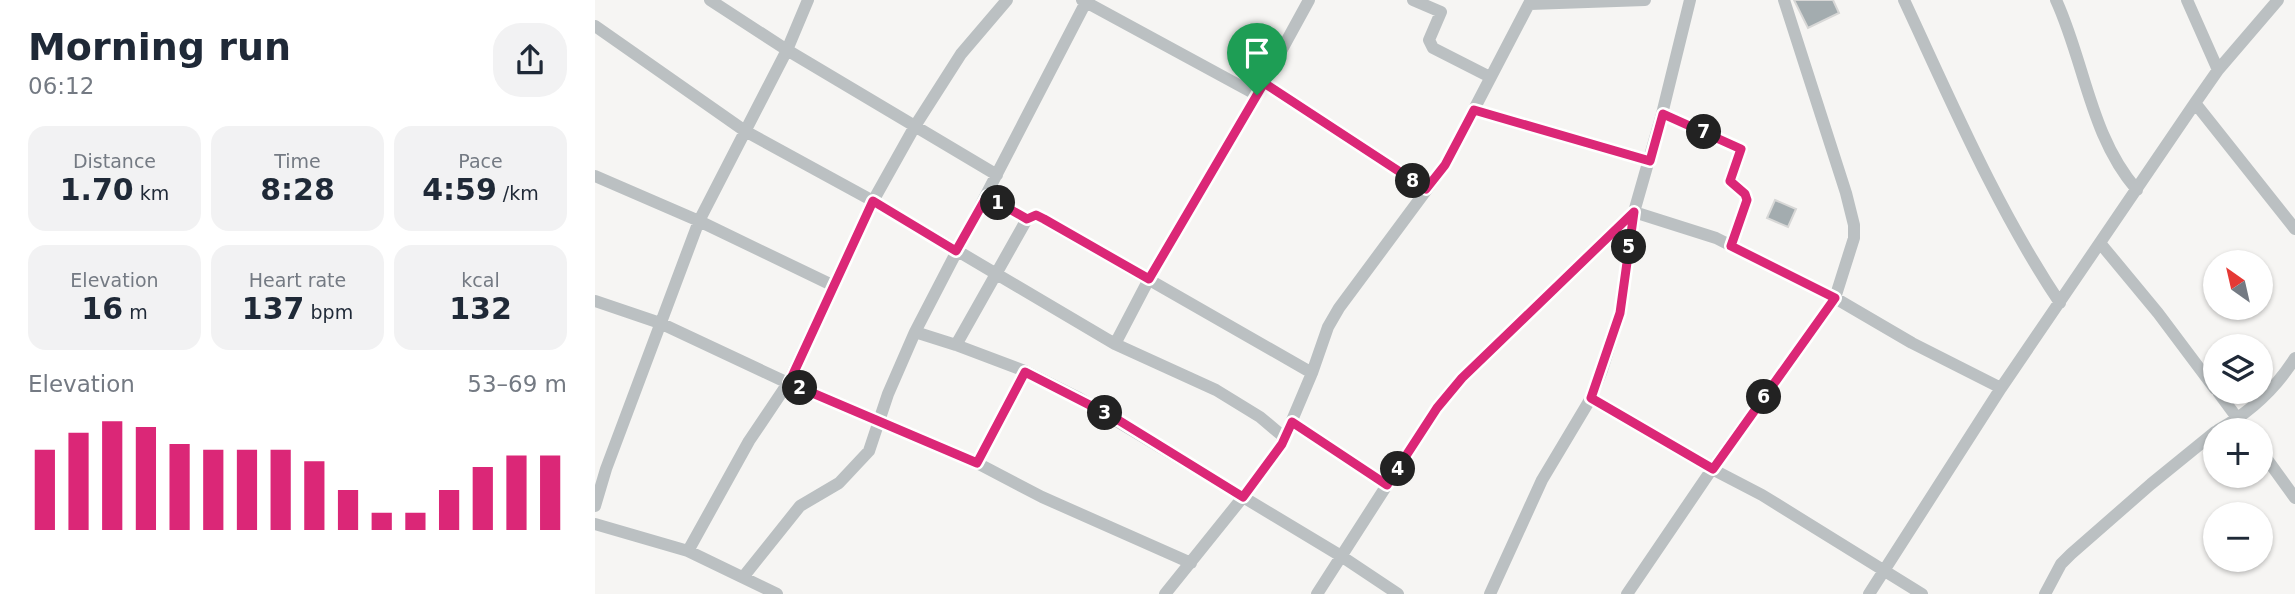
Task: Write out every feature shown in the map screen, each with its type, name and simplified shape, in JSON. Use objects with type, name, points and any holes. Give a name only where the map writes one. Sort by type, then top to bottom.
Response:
[{"type":"street","points":[[710,0],[787,50],[997,175]]},
{"type":"street","points":[[595,506],[606,469],[699,221],[787,50],[808,0]]},
{"type":"street","points":[[688,551],[749,441],[789,383],[873,201],[915,126],[961,54],[1007,0]]},
{"type":"street","points":[[1115,344],[1149,279],[1264,83],[1308,0]]},
{"type":"street","points":[[1413,0],[1440,12],[1429,40],[1433,48],[1490,77]]},
{"type":"street","points":[[1165,594],[1243,497],[1285,438],[1313,373],[1328,327],[1339,308],[1445,165],[1530,2],[1645,0]]},
{"type":"street","points":[[1490,594],[1542,480],[1591,398],[1620,313],[1634,212],[1663,114],[1689,0]]},
{"type":"street","points":[[1627,594],[1835,298],[1852,248],[1854,225],[1784,0]]},
{"type":"street","points":[[1904,0],[1971,143],[2037,270],[2060,303]]},
{"type":"street","points":[[2056,0],[2098,124],[2125,176],[2137,190]]},
{"type":"street","points":[[2186,0],[2218,70]]},
{"type":"street","points":[[1869,594],[2001,388],[2195,103],[2218,70],[2278,0]]},
{"type":"street","points":[[744,576],[800,506],[839,483],[869,451],[878,421],[915,332],[1085,1],[1257,95]]},
{"type":"street","points":[[595,26],[745,131],[873,201],[1115,344],[1216,390],[1259,417],[1285,438]]},
{"type":"street","points":[[1264,83],[1426,189]]},
{"type":"street","points":[[2195,103],[2295,229]]},
{"type":"street","points":[[1474,110],[1650,161]]},
{"type":"street","points":[[1663,114],[1741,149],[1730,181],[1745,194],[1747,200],[1731,246]]},
{"type":"street","points":[[595,176],[699,221],[834,286]]},
{"type":"street","points":[[987,196],[1027,219]]},
{"type":"street","points":[[1634,212],[1716,238],[1835,298],[1912,343],[2001,388]]},
{"type":"street","points":[[956,345],[1027,219],[1036,215],[1313,373]]},
{"type":"street","points":[[2100,243],[2203,372]]},
{"type":"street","points":[[595,301],[660,323],[789,383],[977,463],[1042,496],[1191,563]]},
{"type":"street","points":[[915,332],[1025,372],[1115,418],[1342,556],[1398,594]]},
{"type":"street","points":[[2239,418],[2274,386],[2295,358]]},
{"type":"street","points":[[977,463],[1025,372]]},
{"type":"street","points":[[1591,398],[1762,495],[1922,594]]},
{"type":"street","points":[[1292,422],[1387,485],[1317,594]]},
{"type":"street","points":[[2045,594],[2061,564],[2071,554],[2203,442]]},
{"type":"street","points":[[2273,468],[2295,498]]},
{"type":"street","points":[[595,524],[688,551],[744,576],[771,593]]},
{"type":"path","points":[[1387,485],[1437,408],[1462,378],[1634,212]]},
{"type":"building","points":[[1794,0],[1833,0],[1839,13],[1808,28]]},
{"type":"building","points":[[1775,200],[1796,209],[1788,227],[1767,218]]},
{"type":"route","points":[[1264,83],[1426,189],[1445,165],[1474,110],[1650,161],[1663,114],[1741,149],[1730,181],[1745,194],[1747,200],[1731,246],[1835,298],[1713,469],[1591,398],[1620,313],[1634,212],[1462,378],[1437,408],[1387,485],[1292,422],[1282,444],[1243,497],[1136,430],[1025,372],[977,463],[789,383],[873,201],[956,251],[987,196],[1027,219],[1036,215],[1044,219],[1149,279],[1257,95],[1264,83]]}]
